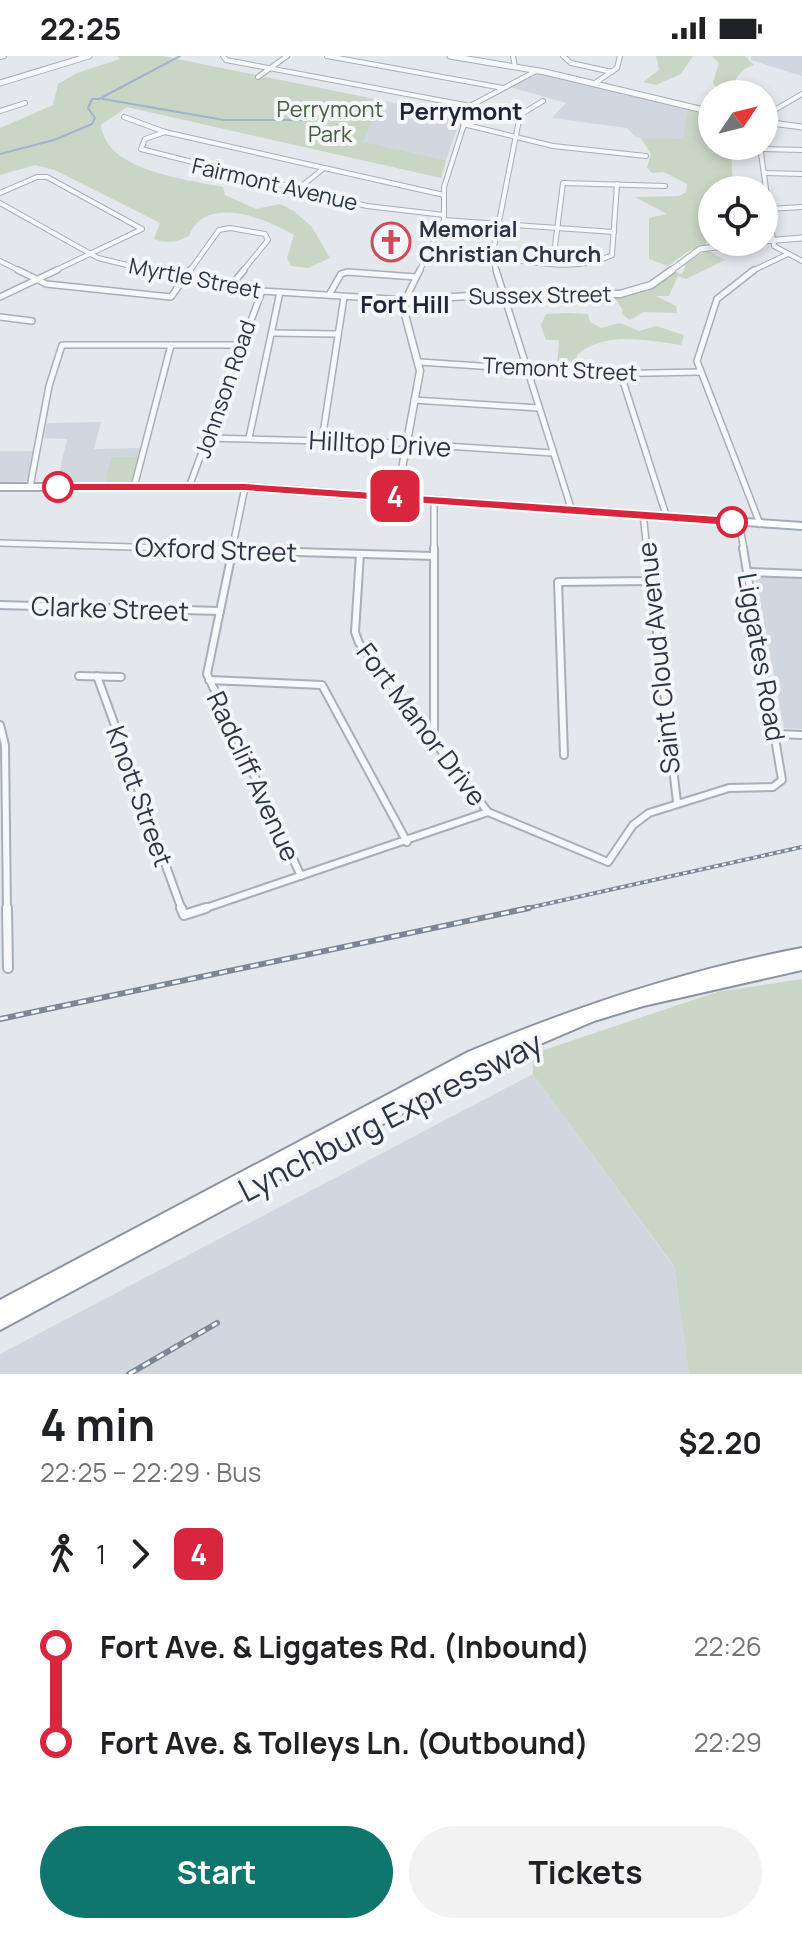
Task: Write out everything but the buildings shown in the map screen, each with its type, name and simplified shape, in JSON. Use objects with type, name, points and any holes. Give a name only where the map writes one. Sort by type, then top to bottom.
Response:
[{"type":"highway","name":"Lynchburg Expressway","points":[[0,1309],[473,1056],[542,1026],[645,990],[802,954]]},
{"type":"highway","name":"Lynchburg Expressway","points":[[0,1322],[493,1058],[592,1016],[643,1000],[691,986],[802,964]]},
{"type":"main road","points":[[0,487],[245,487],[802,526]]},
{"type":"street","points":[[0,83],[89,56]]},
{"type":"street","points":[[223,56],[226,60],[470,106],[536,71]]},
{"type":"street","points":[[258,77],[287,56]]},
{"type":"street","points":[[327,56],[503,88]]},
{"type":"street","points":[[450,56],[595,83],[698,109]]},
{"type":"street","points":[[513,56],[515,67]]},
{"type":"street","points":[[563,56],[571,63],[612,72]]},
{"type":"street","points":[[595,83],[620,64],[620,56]]},
{"type":"street","points":[[778,110],[802,94]]},
{"type":"street","points":[[795,98],[802,100]]},
{"type":"street","points":[[543,101],[521,113],[492,257],[501,294],[571,508]]},
{"type":"street","points":[[0,111],[25,103]]},
{"type":"street","points":[[397,496],[420,362],[404,311],[405,300],[444,218],[444,195],[470,106]]},
{"type":"street","points":[[124,117],[165,132],[444,195]]},
{"type":"street","points":[[778,122],[802,127]]},
{"type":"street","points":[[463,124],[553,146],[646,156]]},
{"type":"street","name":"Fairmont Avenue","points":[[165,132],[145,139],[141,149],[367,206],[444,218],[614,232]]},
{"type":"street","points":[[778,148],[802,150]]},
{"type":"street","points":[[762,160],[765,176]]},
{"type":"street","points":[[298,189],[324,168]]},
{"type":"street","points":[[765,173],[802,174]]},
{"type":"street","points":[[0,193],[43,176],[142,230],[0,297]]},
{"type":"street","points":[[553,262],[563,183],[665,186]]},
{"type":"street","points":[[492,257],[583,264],[607,259],[612,255],[617,184]]},
{"type":"street","name":"Myrtle Street","points":[[0,203],[90,254],[182,278],[262,291],[405,300]]},
{"type":"street","points":[[778,208],[802,207]]},
{"type":"street","points":[[0,261],[31,280],[169,297],[219,230],[230,228],[265,234],[268,240],[230,287]]},
{"type":"street","points":[[778,240],[802,238]]},
{"type":"street","points":[[778,248],[802,261]]},
{"type":"street","name":"Sussex Street","points":[[405,300],[501,294],[620,294],[651,285],[698,250]]},
{"type":"street","points":[[760,524],[700,372],[699,350],[717,299],[746,273],[788,254]]},
{"type":"street","points":[[329,295],[341,274],[347,272],[416,277]]},
{"type":"street","name":"Johnson Road","points":[[189,487],[236,345],[262,291]]},
{"type":"street","points":[[249,438],[280,292]]},
{"type":"street","points":[[322,440],[344,297]]},
{"type":"street","points":[[0,317],[32,321]]},
{"type":"street","points":[[272,333],[337,334]]},
{"type":"street","points":[[30,487],[49,386],[62,345],[236,345]]},
{"type":"street","points":[[134,487],[171,345]]},
{"type":"street","name":"Tremont Street","points":[[420,362],[621,375],[700,372]]},
{"type":"street","points":[[621,375],[666,515]]},
{"type":"street","points":[[414,400],[538,408]]},
{"type":"street","name":"Hilltop Drive","points":[[207,438],[406,443],[552,453]]},
{"type":"street","name":"Radcliff Avenue","points":[[245,487],[207,674],[301,876]]},
{"type":"street","points":[[434,499],[434,741]]},
{"type":"street","name":"Saint Cloud Avenue","points":[[643,514],[677,802]]},
{"type":"street","name":"Liggates Road","points":[[608,862],[633,825],[649,813],[729,788],[779,784],[783,778],[739,522]]},
{"type":"street","name":"Oxford Street","points":[[0,543],[433,556]]},
{"type":"street","name":"Fort Manor Drive","points":[[360,554],[355,632],[359,643],[488,812],[608,862]]},
{"type":"street","points":[[747,572],[802,574]]},
{"type":"street","points":[[564,755],[558,584],[564,580],[649,581]]},
{"type":"street","name":"Clarke Street","points":[[0,605],[220,611]]},
{"type":"street","points":[[79,676],[121,677]]},
{"type":"street","name":"Knott Street","points":[[97,676],[184,915],[301,876]]},
{"type":"street","points":[[209,680],[317,683],[325,690],[407,842]]},
{"type":"street","points":[[0,725],[8,968]]},
{"type":"street","points":[[775,734],[802,735]]},
{"type":"street","points":[[301,876],[488,812]]},
{"type":"shaded area","points":[[751,56],[802,56],[802,76],[751,60]]},
{"type":"shaded area","points":[[540,73],[688,108],[684,139],[656,141],[636,137],[627,128],[552,118],[566,103],[510,87]]},
{"type":"shaded area","points":[[365,97],[430,110],[465,106],[446,160],[362,142],[375,113]]},
{"type":"shaded area","points":[[101,422],[94,449],[140,448],[138,457],[111,458],[105,482],[57,482],[67,439],[44,438],[47,423]]},
{"type":"shaded area","points":[[0,451],[34,451],[27,481],[0,482]]},
{"type":"shaded area","points":[[755,576],[802,579],[802,729],[784,728]]},
{"type":"shaded area","points":[[533,1074],[674,1267],[689,1374],[0,1374],[0,1354]]},
{"type":"green space","name":"Perrymont Park","points":[[117,56],[163,56],[365,97],[372,107],[381,106],[372,108],[375,113],[363,142],[446,160],[441,178],[127,107],[101,125],[106,141],[132,163],[169,176],[223,187],[225,195],[256,209],[280,204],[294,211],[312,227],[330,258],[308,268],[291,266],[287,258],[294,235],[253,217],[237,213],[208,216],[197,223],[189,236],[164,241],[154,239],[160,223],[55,170],[35,165],[0,175],[0,128],[53,105],[58,84],[77,73],[120,59]]},
{"type":"green space","points":[[656,56],[693,56],[681,74],[656,85],[643,82],[659,70]]},
{"type":"green space","points":[[712,56],[745,56],[754,65],[745,69],[736,80],[714,80],[719,63]]},
{"type":"green space","points":[[688,108],[698,110],[698,160],[732,160],[732,176],[698,176],[698,248],[668,266],[649,259],[649,218],[667,214],[635,197],[679,196],[686,192],[687,184],[664,172],[652,173],[647,168],[651,154],[641,138],[683,139]]},
{"type":"green space","points":[[698,255],[718,256],[725,260],[686,279],[678,276],[669,296],[656,296],[676,306],[677,313],[643,312],[630,320],[622,314],[623,310],[614,297],[652,288],[675,272],[682,274],[686,266],[682,265]]},
{"type":"green space","points":[[546,314],[588,314],[590,322],[601,328],[620,323],[639,331],[656,326],[684,335],[681,345],[627,339],[601,342],[577,355],[575,368],[557,367],[559,340],[546,340],[541,325]]},
{"type":"green space","points":[[111,457],[138,457],[133,482],[105,482]]},
{"type":"green space","points":[[802,979],[802,1374],[689,1374],[674,1266],[533,1074],[532,1054],[717,992]]},
{"type":"waterway","points":[[0,154],[54,140],[92,124],[95,118],[88,108],[92,99],[99,99],[180,56]]},
{"type":"waterway","points":[[103,99],[224,120],[307,120]]},
{"type":"railway","points":[[519,910],[802,847]]},
{"type":"railway","points":[[0,1019],[529,908]]},
{"type":"railway","points":[[129,1374],[217,1323]]},
{"type":"bus line","name":"4","points":[[58,487],[245,487],[571,508],[732,522]]},
{"type":"place","name":"Memorial Christian Church","points":[[391,242]]},
{"type":"district","name":"Perrymont","points":[[461,110]]},
{"type":"district","name":"Fort Hill","points":[[405,303]]}]
